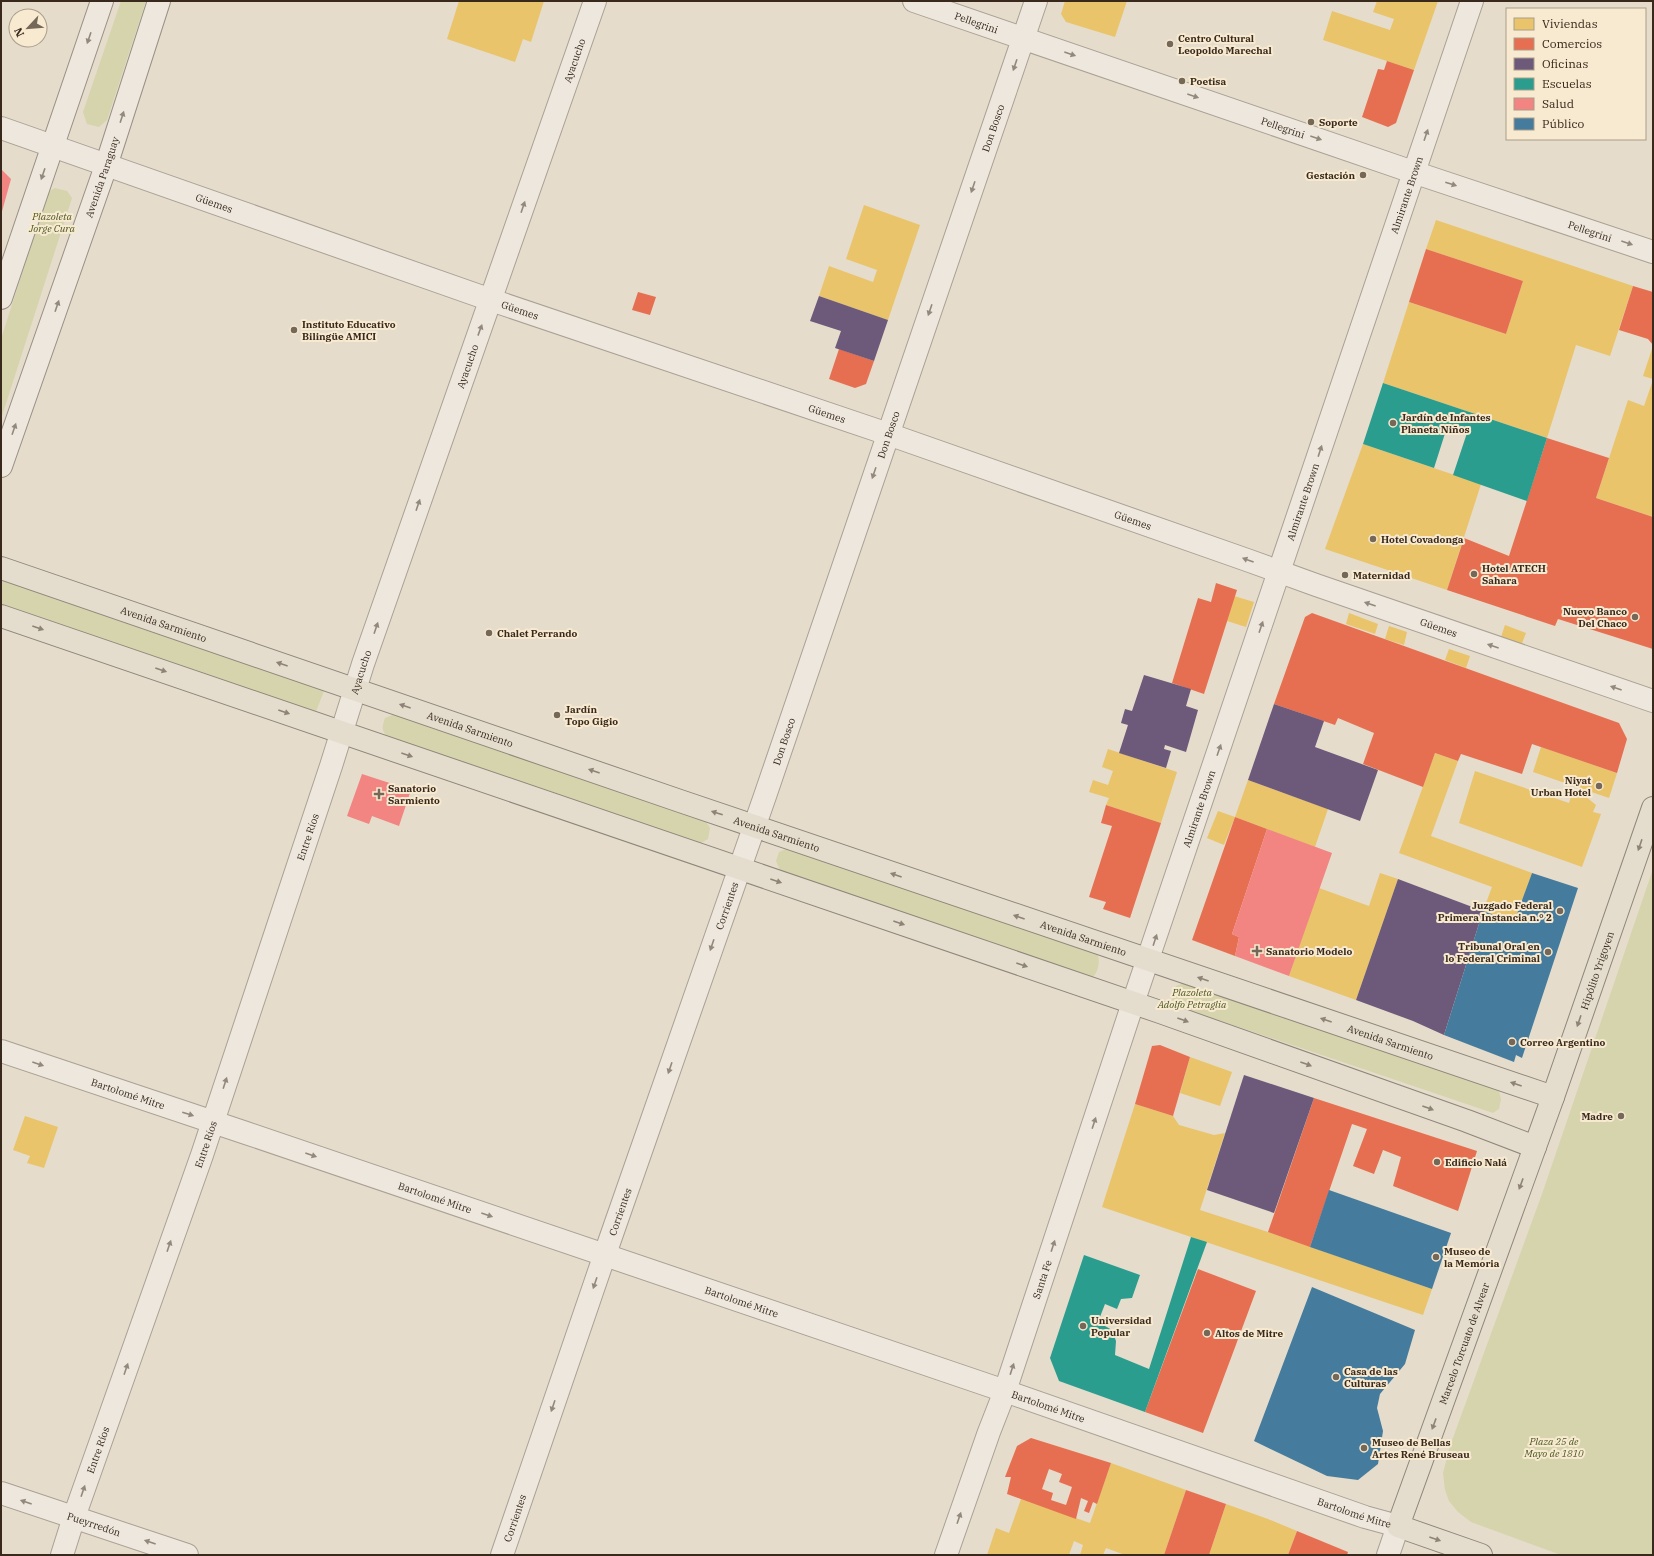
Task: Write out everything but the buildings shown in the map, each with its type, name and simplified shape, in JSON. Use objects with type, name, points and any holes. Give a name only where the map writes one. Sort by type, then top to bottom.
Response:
[{"type":"main road","name":"Avenida Sarmiento","points":[[1,568],[1148,961],[1553,1097]]},
{"type":"main road","points":[[1,616],[1133,1003],[1459,1119],[1537,1140]]},
{"type":"main road","name":"Hipólito Yrigoyen","points":[[1537,1140],[1653,808]]},
{"type":"main road","name":"Marcelo Torcuato de Alvear","points":[[1398,1526],[1537,1140]]},
{"type":"main road","name":"Bartolomé Mitre","points":[[1398,1526],[1481,1555]]},
{"type":"street","points":[[1,298],[102,1]]},
{"type":"street","name":"Avenida Paraguay","points":[[1,466],[106,166],[160,1]]},
{"type":"street","name":"Ayacucho","points":[[342,732],[363,664],[595,1]]},
{"type":"street","name":"Pellegrini","points":[[914,1],[1413,172],[1653,252]]},
{"type":"street","name":"Don Bosco","points":[[739,868],[1036,1]]},
{"type":"street","name":"Almirante Brown","points":[[1133,1003],[1472,1]]},
{"type":"street","name":"Güemes","points":[[1,128],[490,300],[888,434],[1653,701]]},
{"type":"street","name":"Entre Ríos","points":[[62,1555],[212,1122],[342,732]]},
{"type":"street","name":"Corrientes","points":[[502,1555],[739,868]]},
{"type":"street","name":"Santa Fe","points":[[946,1555],[1005,1391],[1133,1003]]},
{"type":"street","name":"Bartolomé Mitre","points":[[1,1051],[605,1254],[1005,1391],[1365,1517],[1398,1526]]},
{"type":"street","name":"Pueyrredón","points":[[1,1493],[187,1555]]},
{"type":"street","name":"Marcelo Torcuato de Alvear","points":[[1388,1555],[1398,1526]]},
{"type":"green space","points":[[121,1],[146,1],[107,120],[99,127],[87,124],[83,112]]},
{"type":"green space","name":"Plazoleta Jorge Cura","points":[[55,188],[67,191],[72,198],[1,419],[1,339],[48,192]]},
{"type":"green space","points":[[1,580],[324,691],[315,714],[1,606]]},
{"type":"green space","points":[[395,714],[705,820],[710,828],[708,839],[699,844],[388,737],[383,731],[384,721],[385,718]]},
{"type":"green space","points":[[790,847],[1098,955],[1099,965],[1097,971],[1091,979],[781,873],[776,861],[779,852]]},
{"type":"green space","name":"Plaza 25 de Mayo de 1810","points":[[1653,869],[1653,1555],[1561,1555],[1471,1522],[1458,1512],[1449,1501],[1445,1490],[1443,1473],[1450,1446],[1542,1194]]},
{"type":"green space","name":"Plazoleta Adolfo Petraglia","points":[[1184,983],[1499,1091],[1501,1099],[1499,1109],[1493,1113],[1177,1006],[1172,1000],[1176,986]]},
{"type":"place","name":"Centro Cultural Leopoldo Marechal","points":[[1170,44]]},
{"type":"place","name":"Poetisa","points":[[1182,81]]},
{"type":"place","name":"Soporte","points":[[1311,122]]},
{"type":"place","name":"Gestación","points":[[1363,175]]},
{"type":"place","name":"Instituto Educativo Bilingüe AMICI","points":[[294,330]]},
{"type":"place","name":"Jardín de Infantes Planeta Niños","points":[[1393,423]]},
{"type":"place","name":"Hotel Covadonga","points":[[1373,539]]},
{"type":"place","name":"Hotel ATECH Sahara","points":[[1474,574]]},
{"type":"place","name":"Maternidad","points":[[1345,575]]},
{"type":"place","name":"Nuevo Banco Del Chaco","points":[[1635,617]]},
{"type":"place","name":"Chalet Perrando","points":[[489,633]]},
{"type":"place","name":"Jardín Topo Gigio","points":[[557,715]]},
{"type":"place","name":"Niyat Urban Hotel","points":[[1599,786]]},
{"type":"place","name":"Sanatorio Sarmiento","points":[[379,794]]},
{"type":"place","name":"Juzgado Federal Primera Instancia n.° 2","points":[[1560,911]]},
{"type":"place","name":"Sanatorio Modelo","points":[[1257,951]]},
{"type":"place","name":"Tribunal Oral en lo Federal Criminal","points":[[1548,952]]},
{"type":"place","name":"Correo Argentino","points":[[1512,1042]]},
{"type":"place","name":"Madre","points":[[1621,1116]]},
{"type":"place","name":"Edificio Nalá","points":[[1437,1162]]},
{"type":"place","name":"Museo de la Memoria","points":[[1436,1257]]},
{"type":"place","name":"Universidad Popular","points":[[1083,1326]]},
{"type":"place","name":"Altos de Mitre","points":[[1207,1333]]},
{"type":"place","name":"Casa de las Culturas","points":[[1336,1377]]},
{"type":"place","name":"Museo de Bellas Artes René Bruseau","points":[[1364,1448]]}]
